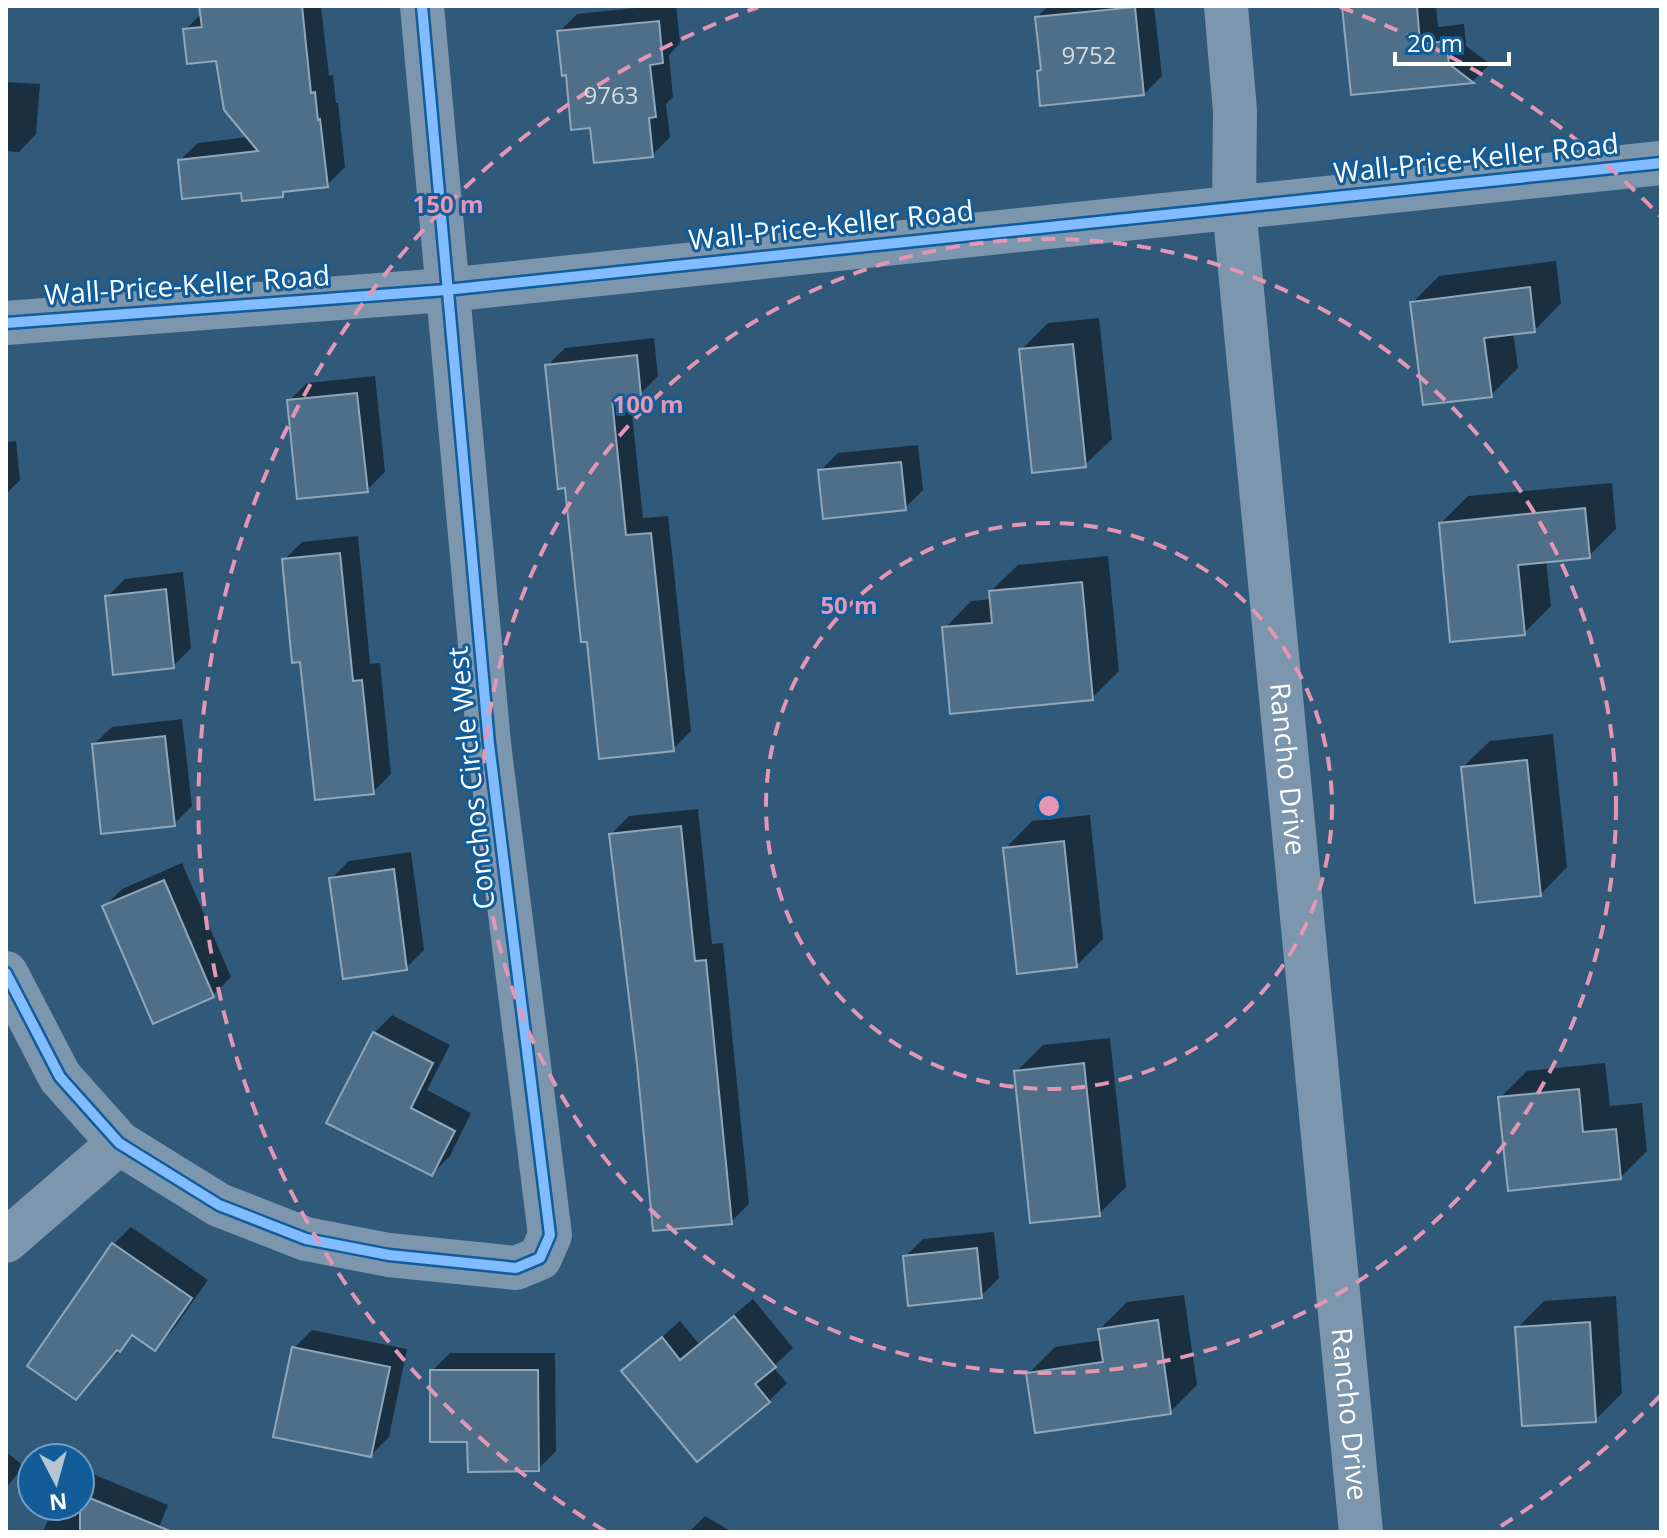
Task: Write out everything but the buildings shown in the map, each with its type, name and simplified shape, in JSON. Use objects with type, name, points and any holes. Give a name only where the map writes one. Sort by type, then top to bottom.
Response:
[{"type":"street","name":"Conchos Circle West","points":[[119,1143],[219,1205],[306,1239],[389,1255],[516,1268],[540,1258],[550,1235],[489,744],[422,6]]},
{"type":"street","name":"Rancho Drive","points":[[1226,6],[1235,111],[1234,207],[1361,1532]]},
{"type":"street","name":"Wall-Price-Keller Road","points":[[6,323],[446,290],[1661,163]]},
{"type":"street","points":[[6,973],[60,1077],[119,1143],[6,1241]]},
{"type":"cycle path","points":[[6,973],[60,1077],[119,1143],[219,1205],[306,1239],[389,1255],[516,1268],[540,1258],[550,1235],[489,744],[422,6]]},
{"type":"cycle path","points":[[6,323],[446,290],[1661,163]]}]
